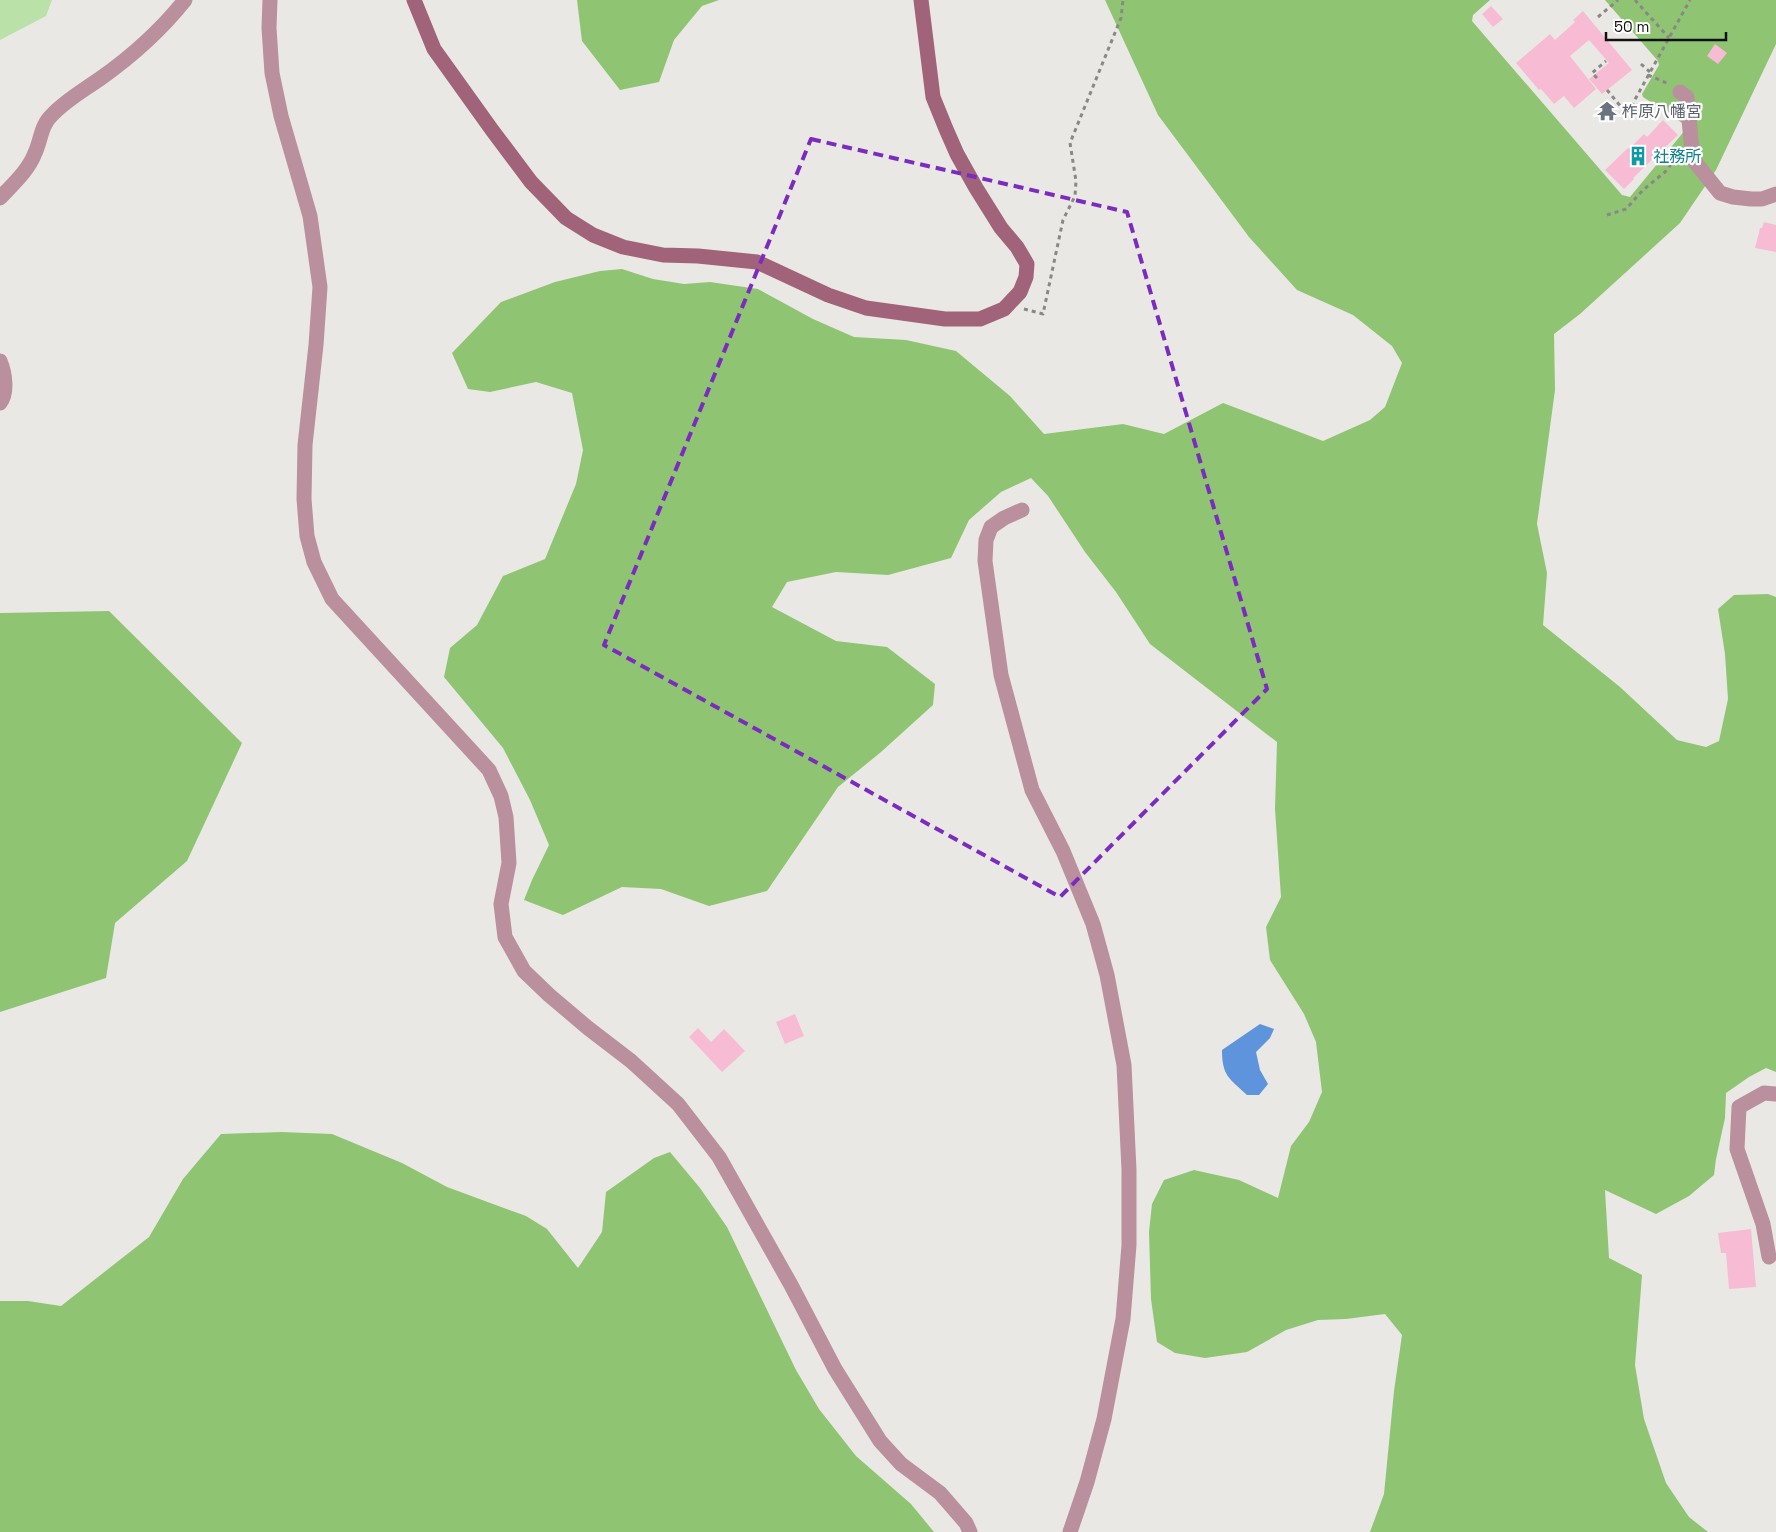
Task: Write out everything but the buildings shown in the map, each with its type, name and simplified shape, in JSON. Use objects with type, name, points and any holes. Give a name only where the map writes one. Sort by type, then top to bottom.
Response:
[{"type":"street","points":[[0,198],[28,167],[36,152],[41,132],[50,116],[82,90],[100,79],[144,42],[170,18],[185,0]]},
{"type":"street","points":[[270,0],[269,28],[272,73],[281,116],[310,216],[320,286],[316,346],[305,445],[304,499],[308,536],[314,562],[332,599],[489,770],[501,796],[506,817],[509,862],[501,904],[505,937],[524,971],[549,995],[631,1061],[678,1104],[718,1156],[791,1285],[835,1368],[880,1441],[901,1464],[940,1493],[966,1523],[970,1532]]},
{"type":"street","points":[[414,0],[434,49],[525,175],[566,218],[593,235],[623,248],[663,255],[698,256],[757,262],[828,295],[866,308],[945,319],[980,318],[1004,309],[1020,292],[1026,277],[1027,264],[1017,247],[1001,228],[976,188],[957,154],[933,97],[920,0]]},
{"type":"street","points":[[1680,92],[1687,98],[1695,162],[1720,193],[1751,199],[1762,199],[1776,194]]},
{"type":"street","points":[[0,362],[5,384],[4,399],[0,403]]},
{"type":"street","points":[[1022,510],[1004,518],[991,527],[986,540],[985,562],[1001,675],[1032,790],[1063,851],[1093,924],[1107,975],[1124,1065],[1129,1170],[1129,1245],[1123,1319],[1104,1419],[1087,1482],[1070,1532]]},
{"type":"street","points":[[1769,1258],[1763,1224],[1737,1149],[1739,1107],[1764,1092],[1776,1094]]},
{"type":"path","points":[[1008,305],[1044,314],[1063,220],[1075,196],[1076,181],[1070,143],[1119,24],[1123,0]]},
{"type":"path","points":[[1598,17],[1618,0]]},
{"type":"path","points":[[1635,0],[1669,38]]},
{"type":"path","points":[[1606,90],[1627,114],[1690,0]]},
{"type":"path","points":[[1597,78],[1592,73],[1606,61]]},
{"type":"path","points":[[1641,64],[1649,74],[1680,92]]},
{"type":"path","points":[[1607,215],[1626,209],[1643,190],[1665,172],[1682,149],[1691,141]]},
{"type":"highlighted area","points":[[811,139],[1127,212],[1267,689],[1060,897],[604,645]]},
{"type":"green space","points":[[0,0],[52,0],[46,16],[0,40]]},
{"type":"green space","points":[[577,0],[719,0],[702,6],[674,40],[659,82],[620,90],[582,41]]},
{"type":"green space","points":[[1105,0],[1490,0],[1473,15],[1472,21],[1622,195],[1630,197],[1686,129],[1685,125],[1643,97],[1642,94],[1659,65],[1658,61],[1605,0],[1776,0],[1776,44],[1716,170],[1680,223],[1580,314],[1554,334],[1555,390],[1537,524],[1547,573],[1543,625],[1620,687],[1677,740],[1706,747],[1719,741],[1728,699],[1725,654],[1718,609],[1734,595],[1768,594],[1776,597],[1776,1072],[1766,1068],[1726,1093],[1725,1118],[1714,1175],[1689,1196],[1656,1214],[1605,1190],[1609,1258],[1642,1275],[1635,1365],[1644,1419],[1666,1483],[1689,1517],[1708,1532],[1370,1532],[1384,1494],[1394,1391],[1402,1335],[1385,1314],[1346,1319],[1318,1320],[1286,1330],[1247,1352],[1205,1358],[1175,1353],[1157,1342],[1151,1299],[1149,1232],[1152,1204],[1164,1180],[1194,1170],[1239,1180],[1278,1198],[1291,1146],[1309,1122],[1322,1092],[1316,1042],[1304,1014],[1270,960],[1266,927],[1281,897],[1275,809],[1277,742],[1150,644],[1116,592],[1085,552],[1048,496],[1031,478],[1001,492],[969,520],[951,558],[888,575],[836,572],[787,582],[772,607],[836,641],[887,647],[935,684],[933,705],[881,752],[838,787],[767,891],[709,906],[661,889],[622,887],[563,915],[524,900],[549,845],[530,800],[503,748],[444,677],[450,648],[477,625],[503,576],[545,559],[576,484],[583,450],[572,393],[536,382],[490,392],[468,389],[452,353],[501,302],[555,282],[600,271],[622,269],[653,279],[684,284],[710,282],[758,289],[813,319],[854,337],[906,340],[956,351],[1010,396],[1044,434],[1123,424],[1164,434],[1223,403],[1323,441],[1370,420],[1385,407],[1402,363],[1392,346],[1353,315],[1297,290],[1249,237],[1158,115]]},
{"type":"green space","points":[[109,611],[242,743],[187,861],[115,923],[106,978],[0,1012],[0,613]]},
{"type":"green space","points":[[281,1132],[332,1134],[402,1163],[447,1187],[526,1216],[547,1229],[578,1268],[602,1232],[606,1192],[654,1158],[670,1152],[700,1188],[727,1227],[796,1370],[819,1409],[856,1456],[911,1504],[934,1532],[0,1532],[0,1301],[28,1301],[61,1306],[149,1237],[183,1179],[221,1134]]},
{"type":"water","points":[[1260,1024],[1274,1029],[1270,1038],[1256,1052],[1260,1070],[1268,1084],[1259,1095],[1247,1095],[1225,1071],[1222,1050]]},
{"type":"place","name":"柞原八幡宮","points":[[1607,111]]},
{"type":"place","name":"社務所","points":[[1638,156]]}]
